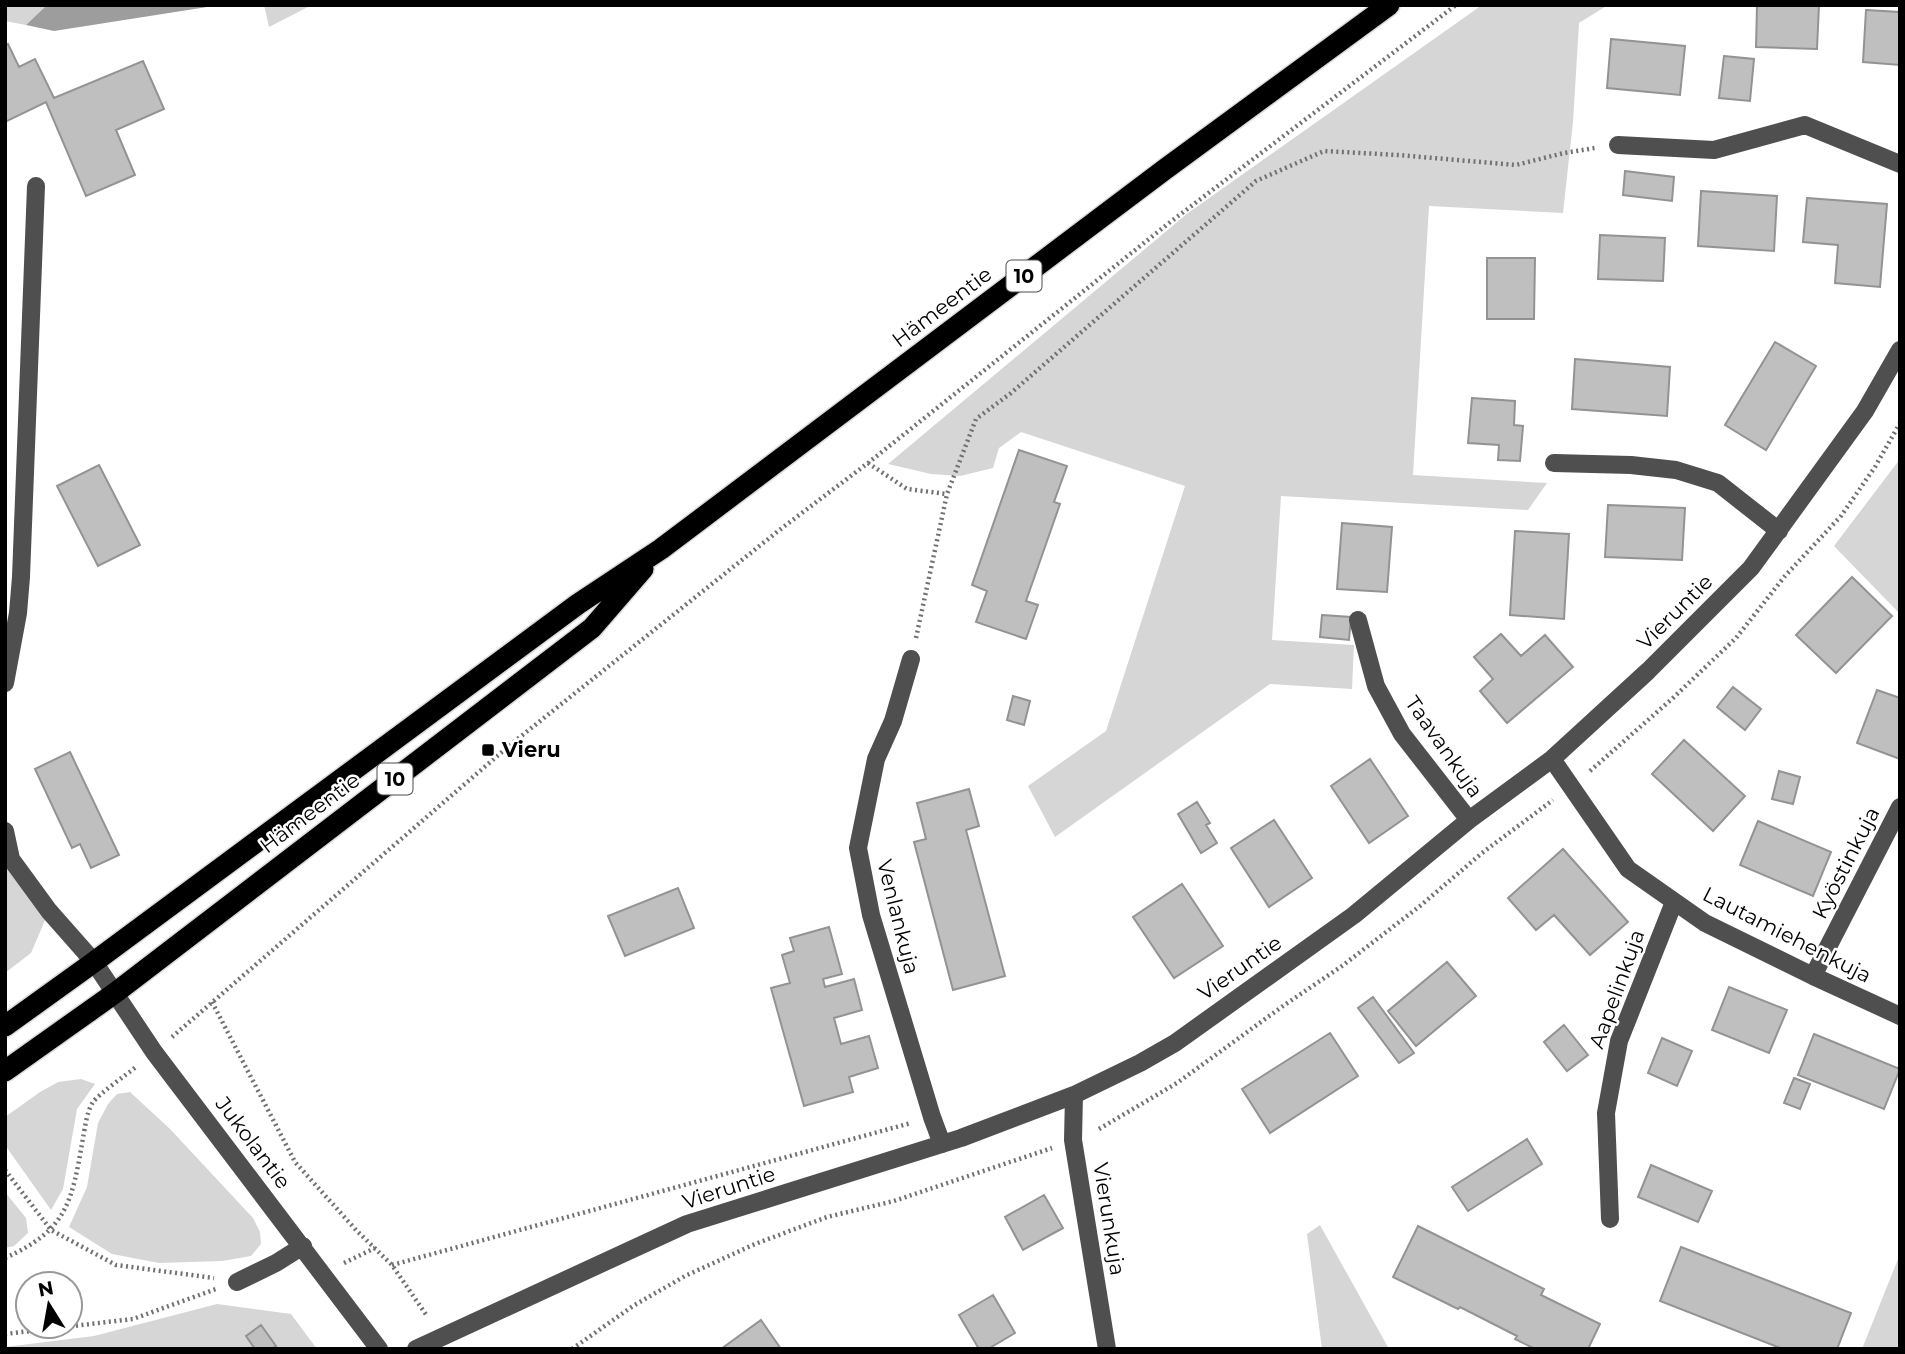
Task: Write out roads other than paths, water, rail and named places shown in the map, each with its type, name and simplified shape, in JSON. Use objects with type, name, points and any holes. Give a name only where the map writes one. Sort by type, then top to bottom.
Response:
[{"type":"highway","name":"Hämeentie","points":[[5,1026],[578,604],[661,549],[1164,170],[1389,5]]},
{"type":"highway","name":"Hämeentie","points":[[5,1071],[115,993],[592,628],[661,549]]},
{"type":"street","points":[[1618,145],[1714,150],[1805,125],[1900,164]]},
{"type":"street","points":[[5,683],[18,612],[13,576],[36,186]]},
{"type":"street","name":"Vieruntie","points":[[416,1349],[687,1224],[943,1144],[1074,1095],[1175,1043],[1354,915],[1469,820],[1552,760],[1647,671],[1751,568],[1865,411],[1900,350]]},
{"type":"street","points":[[1554,463],[1631,465],[1676,470],[1718,483],[1779,531]]},
{"type":"street","name":"Taavankuja","points":[[1359,620],[1376,686],[1402,734],[1469,820]]},
{"type":"street","name":"Venlankuja","points":[[911,659],[892,721],[876,760],[858,848],[871,915],[932,1117],[943,1144]]},
{"type":"street","name":"Lautamiehenkuja","points":[[1552,760],[1628,869],[1704,923],[1900,1016]]},
{"type":"street","name":"Kyöstinkuja","points":[[1813,976],[1900,807]]},
{"type":"street","points":[[5,831],[8,861]]},
{"type":"street","name":"Jukolantie","points":[[8,861],[94,962],[154,1052],[379,1349]]},
{"type":"street","name":"Aapelinkuja","points":[[1610,1219],[1606,1113],[1619,1041],[1674,902]]},
{"type":"street","name":"Vierunkuja","points":[[1074,1095],[1073,1140],[1107,1349]]},
{"type":"street","points":[[237,1282],[303,1246]]},
{"type":"place","name":"Vieru","points":[[488,750]]}]
